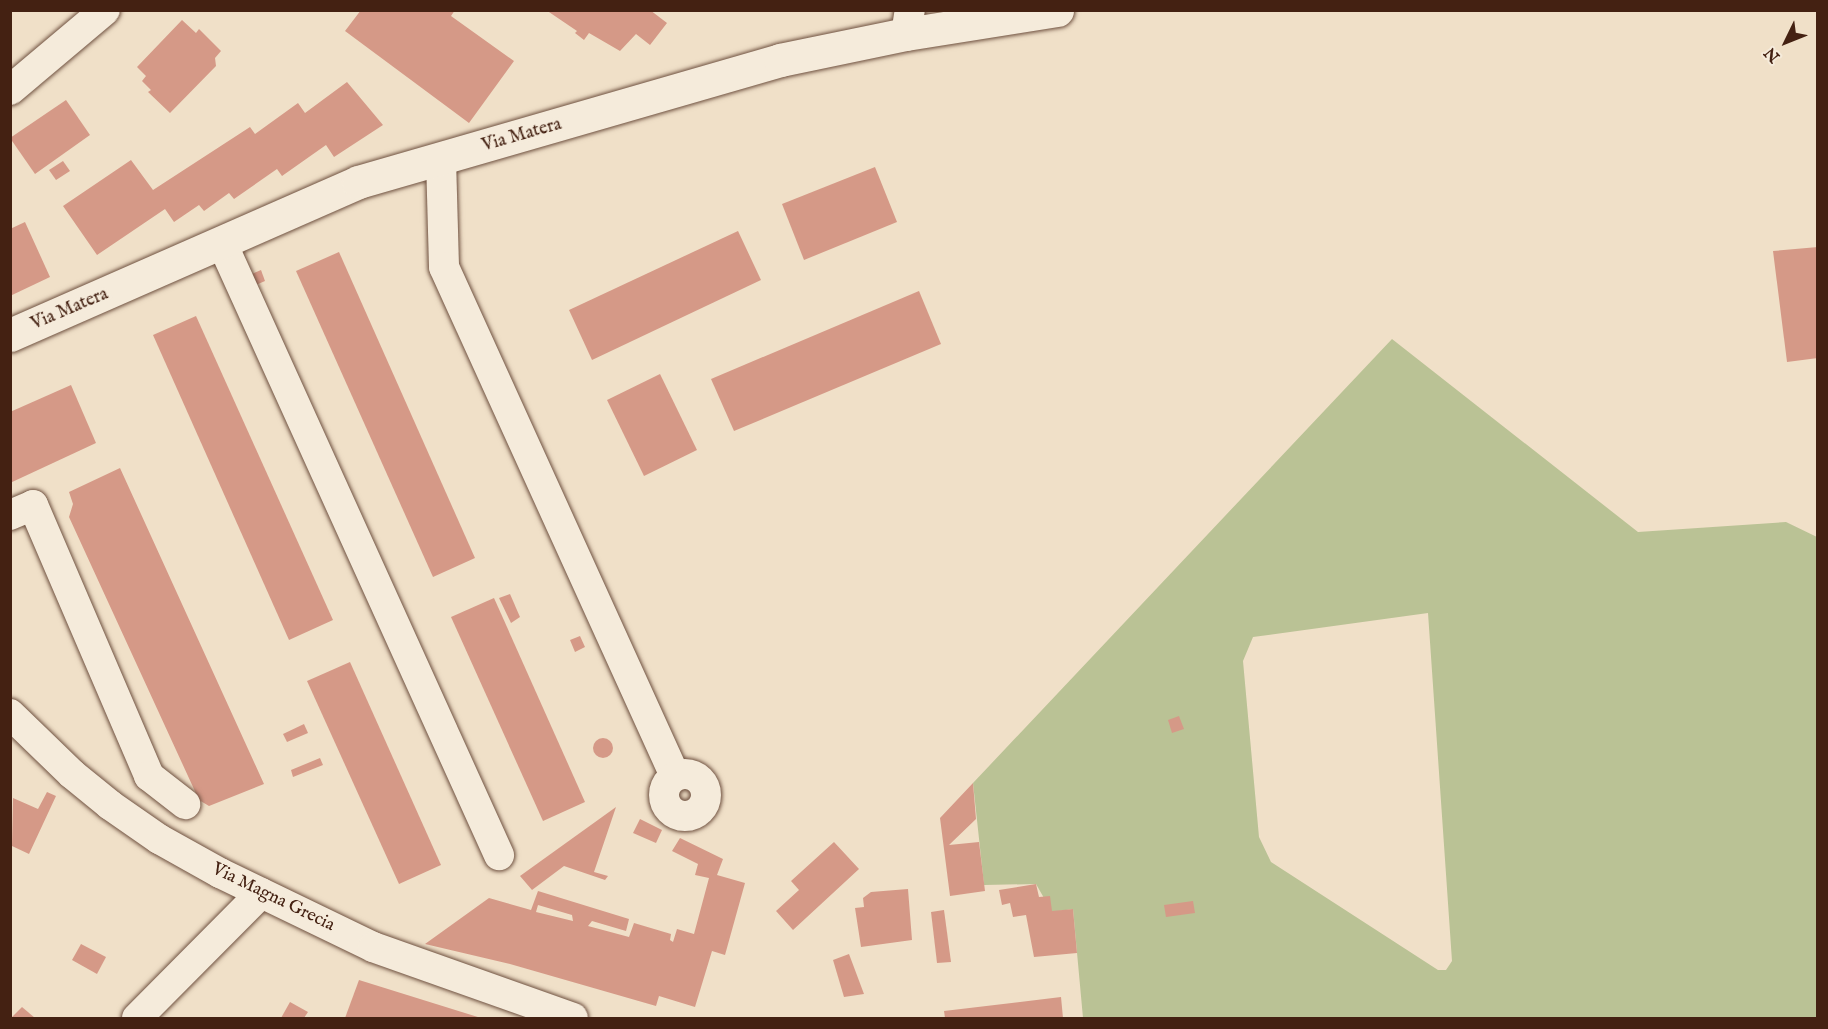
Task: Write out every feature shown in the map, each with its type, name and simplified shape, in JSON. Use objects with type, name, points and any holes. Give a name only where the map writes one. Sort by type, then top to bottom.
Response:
[{"type":"street","points":[[10,90],[105,10]]},
{"type":"street","name":"Via Matera","points":[[10,336],[358,182],[908,22],[1057,10]]},
{"type":"street","points":[[441,159],[444,267],[675,777]]},
{"type":"street","points":[[222,243],[499,855]]},
{"type":"street","points":[[10,515],[33,505],[149,776],[185,804]]},
{"type":"street","name":"Via Magna Grecia","points":[[10,714],[72,774],[133,821],[261,893],[373,947],[573,1018]]},
{"type":"street","points":[[133,821],[160,784]]},
{"type":"street","points":[[137,1018],[261,893]]},
{"type":"green space","points":[[1392,339],[1638,532],[1786,522],[1817,537],[1817,1018],[1083,1018],[1073,909],[1052,912],[1036,884],[984,885],[973,783]],"holes":[[[1428,613],[1452,961],[1446,970],[1438,970],[1271,862],[1259,837],[1243,661],[1253,637]]]},
{"type":"building","points":[[361,10],[455,10],[451,16],[514,61],[469,123],[345,31]]},
{"type":"building","points":[[546,10],[650,10],[667,23],[650,45],[636,34],[620,51],[589,33],[584,40],[575,33],[577,31]]},
{"type":"building","points":[[182,20],[196,33],[199,29],[221,51],[215,58],[216,66],[170,113],[148,92],[151,90],[142,81],[146,76],[137,67]]},
{"type":"building","points":[[347,82],[383,125],[334,157],[326,145],[282,176],[277,169],[234,199],[229,193],[204,211],[199,205],[174,222],[165,209],[97,255],[63,206],[131,160],[153,190],[250,127],[255,134],[298,103],[305,113]]},
{"type":"building","points":[[66,100],[90,135],[35,174],[10,138]]},
{"type":"building","points":[[63,161],[70,171],[56,180],[49,170]]},
{"type":"building","points":[[875,167],[897,222],[804,260],[782,204]]},
{"type":"building","points":[[25,222],[50,277],[10,296],[10,229]]},
{"type":"building","points":[[738,231],[761,280],[592,360],[569,310]]},
{"type":"building","points":[[1818,247],[1818,358],[1787,362],[1773,251]]},
{"type":"building","points":[[339,252],[475,558],[433,577],[296,271]]},
{"type":"building","points":[[261,270],[265,281],[251,287],[247,276]]},
{"type":"building","points":[[919,291],[941,344],[734,431],[711,379]]},
{"type":"building","points":[[196,316],[333,620],[289,640],[153,335]]},
{"type":"building","points":[[660,374],[697,450],[644,476],[607,400]]},
{"type":"building","points":[[71,385],[96,443],[10,483],[10,412]]},
{"type":"building","points":[[120,468],[264,784],[209,806],[199,800],[69,517],[73,504],[69,492]]},
{"type":"building","points":[[510,594],[520,617],[511,623],[499,598]]},
{"type":"building","points":[[494,598],[585,802],[543,821],[451,617]]},
{"type":"building","points":[[580,636],[585,647],[575,652],[570,640]]},
{"type":"building","points":[[350,662],[441,865],[399,884],[307,681]]},
{"type":"building","points":[[1179,716],[1184,729],[1172,733],[1168,720]]},
{"type":"building","points":[[304,724],[308,733],[287,742],[283,734]]},
{"type":"building","points":[[603,738],[610,741],[613,748],[610,755],[603,758],[596,755],[593,748],[596,741]]},
{"type":"building","points":[[320,758],[323,765],[293,777],[291,770]]},
{"type":"building","points":[[973,783],[976,819],[949,845],[979,842],[985,891],[950,896],[940,818]]},
{"type":"building","points":[[47,792],[56,796],[29,854],[12,846],[13,798],[38,809]]},
{"type":"building","points":[[616,807],[594,872],[608,876],[605,880],[564,866],[532,890],[520,876]]},
{"type":"building","points":[[640,819],[662,830],[656,843],[633,833]]},
{"type":"building","points":[[680,838],[723,859],[717,875],[745,883],[725,955],[712,951],[695,1007],[659,996],[656,1006],[510,964],[425,944],[489,898],[531,910],[538,891],[629,919],[626,931],[592,921],[588,926],[629,937],[634,923],[671,934],[670,940],[673,942],[677,929],[694,934],[709,878],[695,875],[698,864],[672,851]],"holes":[[[538,905],[572,915],[573,921],[536,912]]]},
{"type":"building","points":[[834,842],[859,869],[793,930],[776,911],[799,890],[791,881]]},
{"type":"building","points":[[1036,884],[1039,897],[1050,896],[1052,911],[1073,909],[1077,953],[1034,957],[1026,915],[1013,917],[1010,903],[1002,905],[999,890]]},
{"type":"building","points":[[908,889],[912,940],[861,947],[855,908],[864,907],[863,898],[871,892]]},
{"type":"building","points":[[1193,901],[1195,913],[1166,917],[1164,905]]},
{"type":"building","points":[[944,910],[951,962],[937,963],[931,912]]},
{"type":"building","points":[[81,944],[106,957],[97,974],[72,960]]},
{"type":"building","points":[[849,954],[864,994],[844,997],[833,960]]},
{"type":"building","points":[[359,980],[481,1018],[345,1018]]},
{"type":"building","points":[[1061,997],[1063,1018],[945,1018],[944,1011]]},
{"type":"building","points":[[290,1002],[308,1012],[304,1018],[281,1018]]},
{"type":"building","points":[[22,1007],[35,1018],[11,1018]]}]
